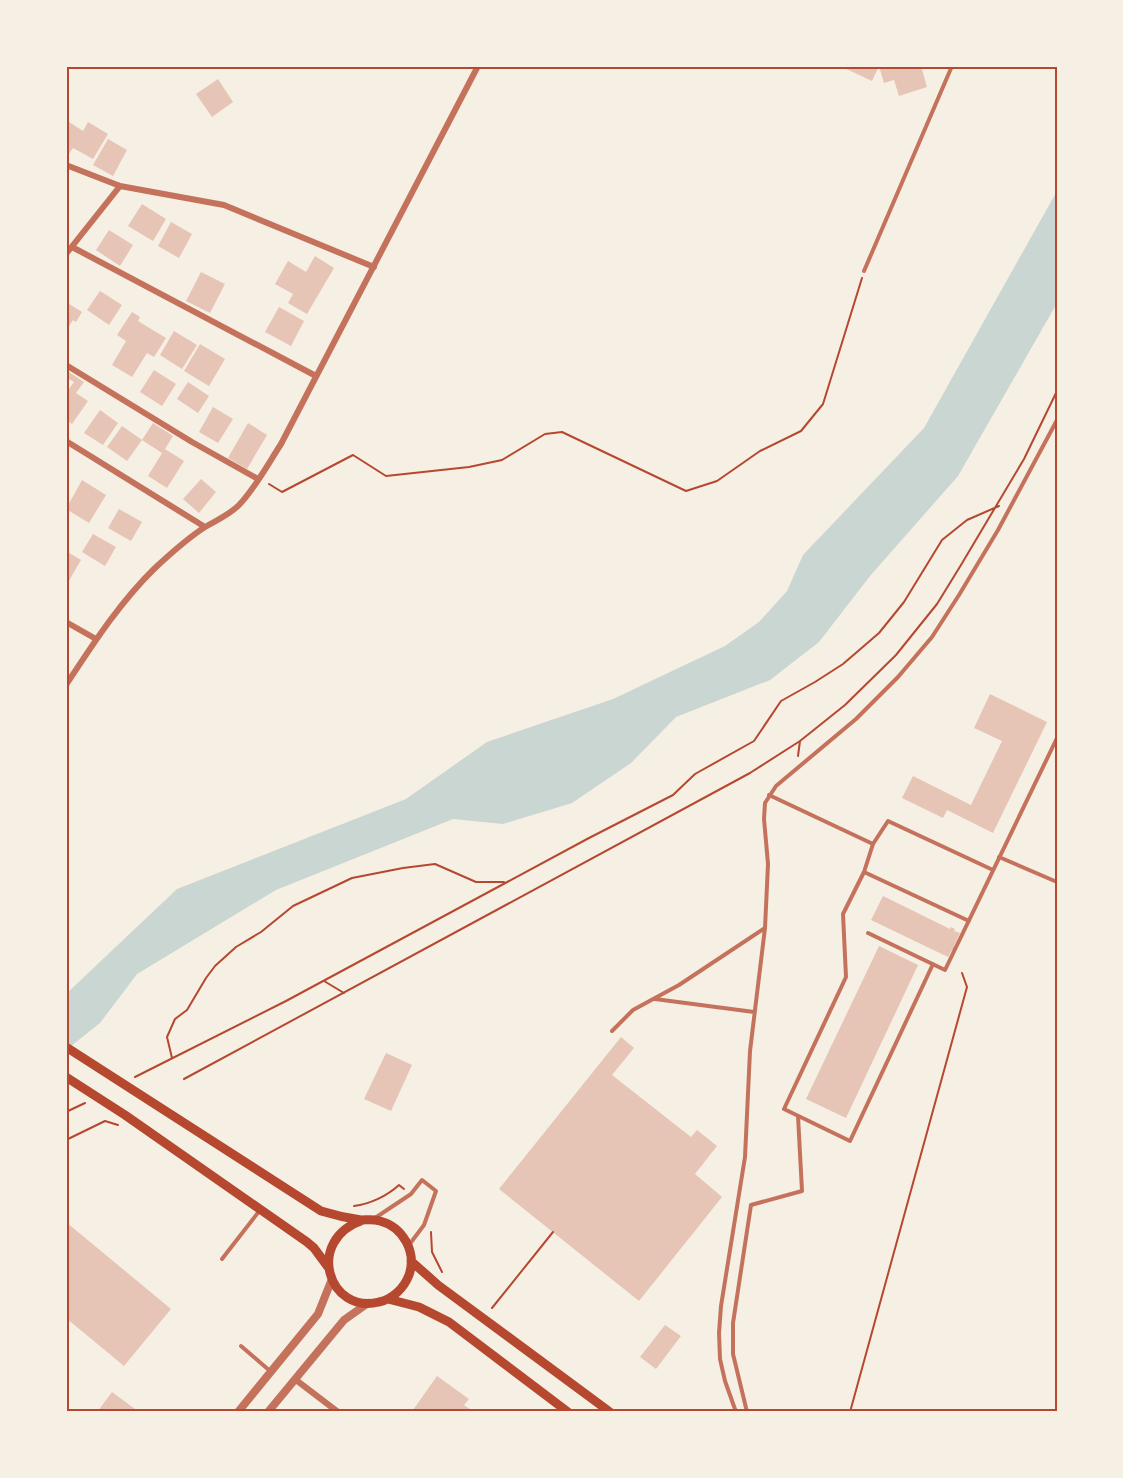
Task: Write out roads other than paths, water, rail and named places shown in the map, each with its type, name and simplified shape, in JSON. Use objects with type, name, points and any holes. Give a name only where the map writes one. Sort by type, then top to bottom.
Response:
[{"type":"main road","points":[[66,1047],[321,1211],[381,1221],[398,1230],[408,1245],[411,1261],[405,1283],[398,1292],[378,1302],[356,1301],[346,1296],[338,1288],[314,1248],[66,1077]]},
{"type":"main road","points":[[328,1268],[330,1249],[340,1232],[351,1224],[368,1220]]},
{"type":"main road","points":[[411,1261],[438,1285],[610,1412]]},
{"type":"main road","points":[[388,1299],[410,1303],[441,1317],[568,1412]]},
{"type":"street","points":[[66,685],[96,639],[140,584],[205,527],[220,520],[239,505],[258,479],[281,444],[478,66]]},
{"type":"street","points":[[66,165],[120,186],[224,205],[374,267]]},
{"type":"street","points":[[66,254],[120,186]]},
{"type":"street","points":[[72,247],[316,376]]},
{"type":"street","points":[[66,365],[192,442],[258,479]]},
{"type":"street","points":[[66,441],[205,527]]},
{"type":"street","points":[[66,622],[96,639]]},
{"type":"street","points":[[238,1412],[318,1314],[332,1279]]},
{"type":"street","points":[[268,1412],[344,1320],[368,1303]]},
{"type":"street","points":[[296,1380],[338,1412]]},
{"type":"lane","points":[[864,271],[952,66]]},
{"type":"lane","points":[[736,1412],[720,1359],[719,1333],[721,1306],[745,1157],[754,1012],[765,928],[768,864],[765,803],[784,778],[856,719],[898,677],[932,637],[998,530],[1057,420]]},
{"type":"lane","points":[[868,933],[945,970],[1057,738]]},
{"type":"lane","points":[[769,795],[873,844]]},
{"type":"lane","points":[[933,964],[849,1141],[784,1109],[846,977],[843,914],[864,872],[873,844],[888,822],[993,870]]},
{"type":"lane","points":[[999,857],[1057,882]]},
{"type":"lane","points":[[864,872],[969,921]]},
{"type":"lane","points":[[612,1030],[633,1010],[679,985],[765,928]]},
{"type":"lane","points":[[654,999],[754,1012]]},
{"type":"lane","points":[[747,1412],[733,1354],[733,1323],[751,1205],[802,1191],[798,1116]]},
{"type":"lane","points":[[368,1220],[411,1194],[422,1180],[436,1191],[424,1225],[408,1245]]},
{"type":"lane","points":[[222,1259],[261,1210]]},
{"type":"lane","points":[[241,1346],[271,1372]]}]
